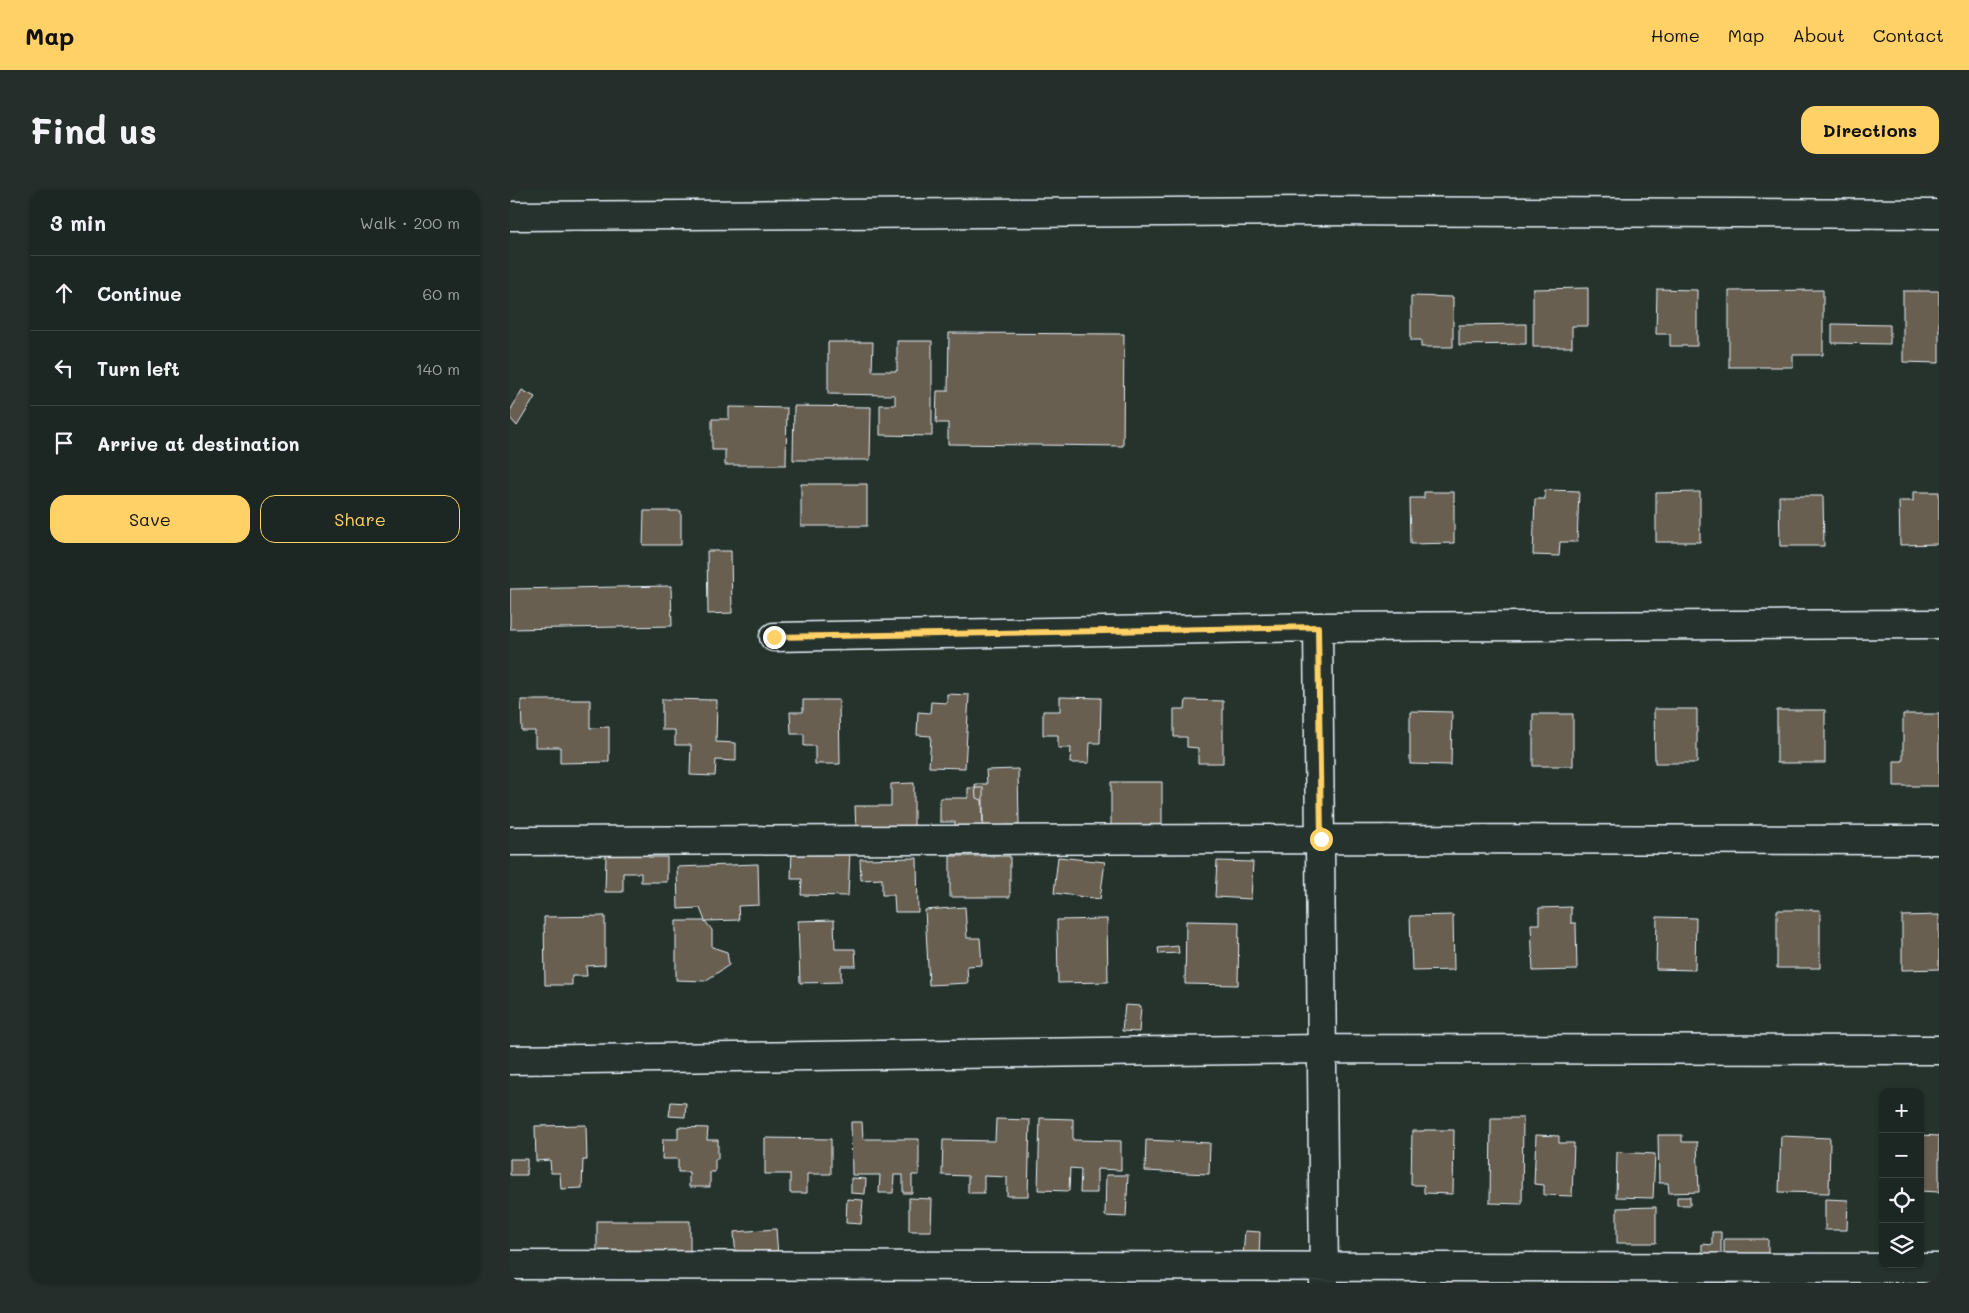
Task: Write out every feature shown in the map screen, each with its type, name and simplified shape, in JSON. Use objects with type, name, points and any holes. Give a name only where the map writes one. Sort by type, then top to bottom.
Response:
[{"type":"street","points":[[510,216],[1297,211],[1939,214]]},
{"type":"street","points":[[774,637],[1318,627],[1939,624]]},
{"type":"street","points":[[1318,627],[1324,1275]]},
{"type":"street","points":[[510,841],[1939,840]]},
{"type":"street","points":[[510,1060],[1322,1049],[1939,1050]]},
{"type":"street","points":[[510,1265],[1324,1275],[1939,1268]]},
{"type":"building","points":[[1588,288],[1588,326],[1572,326],[1572,347],[1533,347],[1533,289]]},
{"type":"building","points":[[1657,289],[1697,290],[1697,346],[1670,346],[1670,334],[1656,334]]},
{"type":"building","points":[[1823,290],[1823,355],[1793,355],[1793,367],[1729,367],[1729,291]]},
{"type":"building","points":[[1903,291],[1939,291],[1939,363],[1903,362]]},
{"type":"building","points":[[1411,296],[1453,297],[1453,347],[1421,347],[1421,340],[1411,340]]},
{"type":"building","points":[[1526,324],[1526,344],[1459,345],[1459,325]]},
{"type":"building","points":[[1832,324],[1890,325],[1890,344],[1832,343]]},
{"type":"building","points":[[949,333],[1124,334],[1123,446],[948,444],[948,423],[936,423],[937,391],[948,391]]},
{"type":"building","points":[[897,341],[932,341],[932,436],[880,435],[880,405],[895,405],[895,395],[828,394],[828,342],[873,342],[872,371],[897,371]]},
{"type":"building","points":[[522,390],[535,397],[517,426],[510,418],[510,411]]},
{"type":"building","points":[[794,406],[871,407],[870,460],[793,460]]},
{"type":"building","points":[[729,407],[787,408],[786,465],[725,465],[725,450],[712,450],[712,419],[729,419]]},
{"type":"building","points":[[801,484],[867,484],[867,526],[801,526]]},
{"type":"building","points":[[1545,490],[1579,491],[1577,542],[1560,542],[1559,556],[1533,555],[1535,499],[1545,499]]},
{"type":"building","points":[[1424,492],[1454,492],[1454,543],[1411,544],[1410,498],[1424,498]]},
{"type":"building","points":[[1700,492],[1700,542],[1656,542],[1656,493]]},
{"type":"building","points":[[1913,492],[1939,492],[1939,544],[1900,545],[1899,501],[1913,501]]},
{"type":"building","points":[[1779,496],[1823,496],[1824,546],[1780,546]]},
{"type":"building","points":[[644,511],[681,511],[681,545],[643,545]]},
{"type":"building","points":[[707,551],[731,551],[732,613],[708,614]]},
{"type":"building","points":[[671,586],[672,626],[510,629],[510,589]]},
{"type":"building","points":[[947,694],[969,695],[965,768],[929,767],[931,736],[917,735],[918,712],[930,713],[931,702],[947,703]]},
{"type":"building","points":[[1060,697],[1101,698],[1100,743],[1090,743],[1089,763],[1070,763],[1071,748],[1058,748],[1058,735],[1043,735],[1043,711],[1060,711]]},
{"type":"building","points":[[662,699],[717,700],[716,742],[736,743],[736,761],[716,760],[715,776],[690,775],[691,745],[675,745],[675,730],[662,730]]},
{"type":"building","points":[[521,700],[590,700],[590,728],[609,727],[609,762],[560,763],[560,747],[535,747],[535,731],[522,731]]},
{"type":"building","points":[[803,700],[839,700],[840,764],[815,764],[815,746],[804,746],[804,734],[791,734],[790,712],[803,712]]},
{"type":"building","points":[[1186,700],[1223,701],[1223,763],[1198,763],[1198,748],[1187,747],[1187,737],[1174,737],[1174,709],[1185,709]]},
{"type":"building","points":[[1654,709],[1697,709],[1697,763],[1655,763]]},
{"type":"building","points":[[1777,710],[1825,710],[1825,763],[1777,763]]},
{"type":"building","points":[[1410,711],[1452,712],[1451,765],[1410,764]]},
{"type":"building","points":[[1533,714],[1573,714],[1573,766],[1533,766]]},
{"type":"building","points":[[1903,714],[1939,714],[1939,786],[1894,786],[1894,761],[1903,761]]},
{"type":"building","points":[[1018,769],[1019,825],[983,826],[982,800],[976,798],[975,784],[987,784],[986,770]]},
{"type":"building","points":[[1111,782],[1162,782],[1162,828],[1111,828]]},
{"type":"building","points":[[914,783],[914,831],[856,831],[855,806],[891,806],[891,784]]},
{"type":"building","points":[[968,788],[983,788],[983,830],[955,830],[955,822],[940,822],[940,798],[968,798]]},
{"type":"building","points":[[619,846],[648,846],[648,857],[667,857],[667,882],[641,882],[641,873],[623,873],[623,892],[605,892],[606,855],[619,855]]},
{"type":"building","points":[[792,850],[850,851],[848,896],[801,895],[802,879],[791,879]]},
{"type":"building","points":[[950,856],[1010,856],[1010,897],[950,897]]},
{"type":"building","points":[[1058,857],[1105,862],[1100,899],[1054,893]]},
{"type":"building","points":[[917,858],[918,912],[895,912],[894,895],[882,895],[882,879],[861,880],[860,859]]},
{"type":"building","points":[[1217,861],[1253,862],[1251,899],[1215,897]]},
{"type":"building","points":[[758,864],[759,905],[738,906],[739,920],[705,921],[700,908],[678,909],[677,867]]},
{"type":"building","points":[[965,907],[967,938],[980,938],[982,965],[967,966],[968,983],[929,985],[925,910]]},
{"type":"building","points":[[1571,907],[1571,923],[1576,923],[1577,970],[1533,971],[1531,924],[1539,924],[1539,908]]},
{"type":"building","points":[[1777,910],[1820,910],[1820,968],[1777,968]]},
{"type":"building","points":[[1453,915],[1454,970],[1412,971],[1410,916]]},
{"type":"building","points":[[1939,915],[1939,969],[1902,970],[1902,916]]},
{"type":"building","points":[[605,916],[605,965],[586,966],[587,976],[572,976],[572,985],[545,985],[544,917]]},
{"type":"building","points":[[1657,917],[1696,918],[1695,970],[1656,969]]},
{"type":"building","points":[[1107,919],[1108,982],[1058,983],[1057,920]]},
{"type":"building","points":[[834,920],[835,949],[855,949],[856,966],[841,966],[841,982],[800,983],[798,921]]},
{"type":"building","points":[[676,921],[705,921],[712,930],[712,947],[727,952],[729,965],[705,981],[676,980]]},
{"type":"building","points":[[1186,921],[1239,922],[1238,985],[1185,984]]},
{"type":"building","points":[[1178,946],[1179,953],[1159,954],[1158,948]]},
{"type":"building","points":[[1125,1005],[1141,1006],[1139,1032],[1122,1031]]},
{"type":"building","points":[[671,1102],[686,1103],[685,1117],[669,1116]]},
{"type":"building","points":[[1040,1118],[1073,1119],[1073,1140],[1121,1141],[1121,1170],[1097,1169],[1097,1193],[1080,1193],[1081,1169],[1070,1168],[1069,1191],[1038,1190]]},
{"type":"building","points":[[1491,1118],[1523,1118],[1522,1204],[1490,1203]]},
{"type":"building","points":[[996,1119],[1030,1120],[1028,1196],[1007,1196],[1007,1177],[984,1176],[984,1193],[968,1193],[968,1176],[942,1175],[943,1140],[995,1141]]},
{"type":"building","points":[[851,1122],[862,1122],[863,1139],[919,1139],[919,1175],[912,1175],[912,1193],[903,1193],[903,1175],[894,1175],[893,1193],[879,1193],[880,1175],[852,1175]]},
{"type":"building","points":[[586,1125],[587,1160],[583,1160],[582,1188],[561,1189],[560,1173],[551,1173],[550,1160],[536,1161],[535,1126]]},
{"type":"building","points":[[678,1127],[708,1128],[707,1140],[718,1140],[718,1159],[715,1159],[715,1172],[710,1172],[710,1187],[689,1187],[689,1172],[678,1172],[678,1159],[662,1159],[663,1139],[678,1139]]},
{"type":"building","points":[[1454,1130],[1453,1194],[1424,1193],[1424,1185],[1411,1185],[1412,1131]]},
{"type":"building","points":[[1536,1135],[1559,1136],[1559,1143],[1574,1143],[1572,1196],[1544,1195],[1544,1185],[1534,1184]]},
{"type":"building","points":[[1658,1135],[1682,1135],[1682,1142],[1697,1142],[1699,1192],[1669,1193],[1668,1183],[1659,1183]]},
{"type":"building","points":[[1924,1135],[1939,1136],[1939,1192],[1924,1191]]},
{"type":"building","points":[[1781,1136],[1830,1138],[1829,1193],[1779,1192]]},
{"type":"building","points":[[765,1138],[831,1139],[831,1174],[807,1174],[807,1193],[790,1193],[790,1174],[765,1174]]},
{"type":"building","points":[[1146,1140],[1210,1143],[1209,1174],[1145,1171]]},
{"type":"building","points":[[1617,1152],[1655,1154],[1653,1198],[1616,1197]]},
{"type":"building","points":[[510,1159],[527,1159],[527,1175],[510,1175]]},
{"type":"building","points":[[1106,1175],[1128,1175],[1126,1217],[1105,1216]]},
{"type":"building","points":[[851,1178],[866,1179],[865,1194],[851,1193]]},
{"type":"building","points":[[1677,1197],[1690,1197],[1690,1205],[1677,1205]]},
{"type":"building","points":[[909,1198],[932,1199],[931,1231],[909,1231]]},
{"type":"building","points":[[847,1199],[863,1200],[861,1224],[846,1223]]},
{"type":"building","points":[[1825,1199],[1848,1200],[1847,1230],[1825,1230]]},
{"type":"building","points":[[1656,1207],[1656,1243],[1617,1243],[1617,1208]]},
{"type":"building","points":[[597,1221],[690,1221],[690,1257],[597,1257]]},
{"type":"building","points":[[776,1229],[778,1256],[736,1259],[734,1232]]},
{"type":"building","points":[[1245,1231],[1260,1232],[1259,1257],[1243,1256]]},
{"type":"building","points":[[1712,1232],[1721,1232],[1721,1254],[1702,1253],[1702,1244],[1712,1245]]},
{"type":"building","points":[[1724,1239],[1768,1239],[1768,1254],[1724,1254]]},
{"type":"building","points":[[1702,1277],[1738,1278],[1738,1283],[1702,1283]]},
{"type":"route","points":[[774,637],[1318,627],[1321,839]]}]
